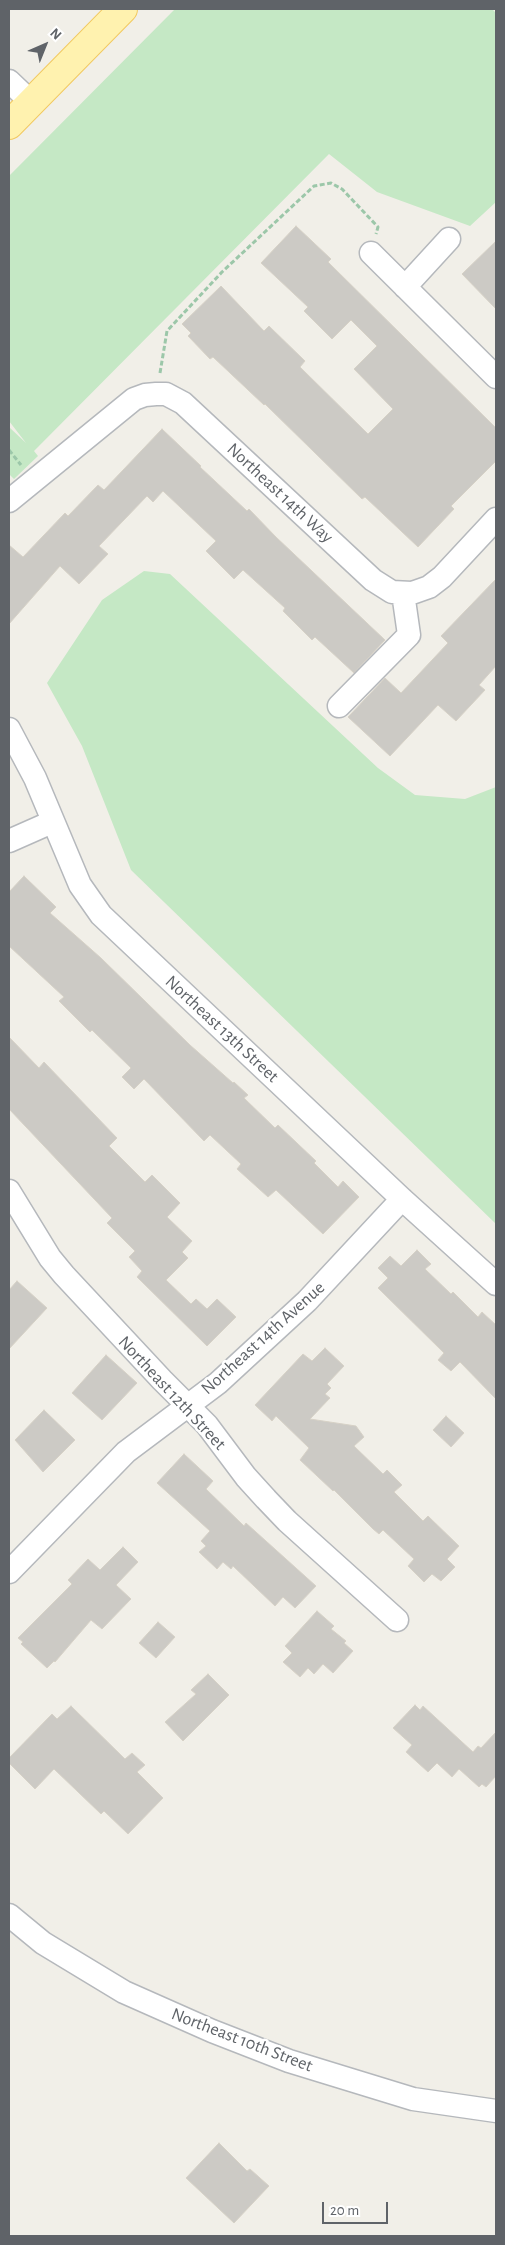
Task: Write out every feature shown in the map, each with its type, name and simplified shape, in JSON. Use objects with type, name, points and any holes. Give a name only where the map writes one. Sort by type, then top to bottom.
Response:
[{"type":"main road","points":[[9,125],[123,9]]},
{"type":"street","points":[[9,81],[31,102]]},
{"type":"street","points":[[405,287],[449,239]]},
{"type":"street","points":[[371,253],[496,377]]},
{"type":"street","points":[[9,501],[134,399],[144,395],[156,394]]},
{"type":"street","name":"Northeast 14th Way","points":[[156,394],[166,394],[183,403],[373,580],[392,592],[403,593]]},
{"type":"street","points":[[339,706],[408,635],[403,593],[421,591],[442,577],[496,519]]},
{"type":"street","name":"Northeast 13th Street","points":[[9,729],[28,763],[80,885],[101,915],[402,1199],[496,1284]]},
{"type":"street","points":[[9,841],[52,822]]},
{"type":"street","name":"Northeast 12th Street","points":[[9,1191],[50,1258],[64,1275],[207,1425],[246,1477],[287,1521],[397,1620]]},
{"type":"street","name":"Northeast 14th Avenue","points":[[9,1572],[113,1464],[187,1405],[218,1384],[307,1301],[402,1199]]},
{"type":"street","name":"Northeast 10th Street","points":[[9,1915],[43,1944],[124,1992],[212,2031],[289,2061],[413,2099],[496,2111]]},
{"type":"path","points":[[156,394],[167,331],[222,272],[314,186],[331,183],[342,189],[378,227],[371,253]]},
{"type":"green space","points":[[175,9],[492,9],[496,13],[496,202],[470,226],[377,192],[329,154],[34,451],[38,456],[14,479],[9,474],[9,427],[26,443],[9,421],[9,176]]},
{"type":"green space","points":[[144,571],[170,574],[378,768],[415,795],[465,799],[496,787],[496,1224],[131,870],[82,746],[47,683],[102,600]]},
{"type":"building","points":[[296,226],[331,259],[328,262],[496,428],[496,461],[451,506],[454,509],[418,547],[365,497],[362,499],[265,404],[213,357],[210,359],[188,336],[191,333],[182,324],[221,286],[264,331],[269,326],[305,361],[300,367],[368,434],[393,409],[354,369],[377,346],[351,320],[332,339],[304,311],[308,307],[261,263]]},
{"type":"building","points":[[496,241],[496,309],[462,274]]},
{"type":"building","points":[[162,429],[247,511],[249,509],[385,640],[354,673],[315,637],[312,640],[283,611],[285,608],[243,570],[234,579],[206,551],[216,541],[163,491],[153,502],[147,496],[99,546],[108,554],[79,584],[60,566],[9,624],[9,545],[23,557],[65,513],[68,516],[98,485],[104,490]]},
{"type":"building","points":[[496,579],[496,666],[479,685],[485,690],[456,721],[438,705],[390,756],[348,717],[385,678],[401,693],[448,643],[441,636]]},
{"type":"building","points":[[24,876],[56,907],[50,913],[101,958],[190,1045],[248,1095],[244,1098],[275,1128],[278,1125],[316,1161],[314,1163],[338,1187],[343,1181],[359,1197],[323,1234],[276,1190],[268,1197],[237,1169],[241,1164],[210,1135],[204,1141],[144,1079],[134,1089],[122,1077],[131,1068],[92,1030],[90,1032],[59,1001],[64,997],[9,946],[9,892]]},
{"type":"building","points":[[9,1037],[39,1068],[44,1062],[117,1138],[109,1146],[145,1182],[152,1175],[180,1203],[167,1217],[192,1241],[182,1252],[188,1258],[166,1280],[191,1304],[196,1299],[207,1309],[217,1299],[236,1317],[207,1346],[137,1277],[142,1271],[129,1257],[135,1251],[107,1223],[112,1218],[9,1109]]},
{"type":"building","points":[[417,1250],[431,1264],[425,1269],[451,1294],[453,1292],[478,1317],[482,1312],[496,1325],[496,1399],[460,1362],[451,1371],[438,1360],[444,1353],[378,1288],[388,1278],[378,1268],[390,1256],[401,1266]]},
{"type":"building","points":[[17,1281],[47,1308],[9,1349],[9,1290]]},
{"type":"building","points":[[325,1348],[344,1366],[327,1384],[331,1388],[325,1394],[330,1398],[310,1419],[356,1426],[364,1437],[354,1446],[383,1474],[387,1470],[402,1485],[394,1492],[423,1521],[428,1516],[459,1546],[447,1559],[455,1567],[441,1581],[432,1574],[424,1582],[408,1566],[414,1559],[383,1530],[379,1534],[373,1529],[334,1490],[300,1460],[309,1448],[276,1416],[272,1421],[255,1405],[303,1354],[312,1361]]},
{"type":"building","points":[[106,1355],[137,1383],[102,1420],[72,1393]]},
{"type":"building","points":[[44,1410],[75,1440],[43,1472],[15,1440]]},
{"type":"building","points":[[446,1416],[464,1433],[451,1447],[433,1430]]},
{"type":"building","points":[[184,1454],[213,1481],[206,1489],[244,1526],[246,1523],[316,1586],[295,1608],[283,1597],[275,1606],[233,1566],[231,1569],[223,1562],[217,1569],[199,1552],[206,1546],[201,1541],[210,1531],[157,1483]]},
{"type":"building","points":[[123,1547],[138,1562],[116,1585],[131,1599],[102,1629],[91,1620],[55,1662],[47,1668],[21,1644],[23,1642],[18,1638],[72,1584],[68,1580],[88,1559],[100,1570]]},
{"type":"building","points":[[317,1611],[334,1626],[331,1629],[346,1641],[344,1643],[353,1651],[333,1673],[323,1664],[314,1674],[308,1668],[300,1677],[283,1662],[292,1653],[285,1646]]},
{"type":"building","points":[[158,1622],[175,1637],[156,1658],[139,1643]]},
{"type":"building","points":[[208,1674],[229,1695],[183,1741],[165,1722],[196,1694],[191,1690]]},
{"type":"building","points":[[415,1705],[420,1710],[423,1706],[473,1752],[478,1746],[481,1748],[496,1732],[496,1776],[486,1787],[482,1784],[479,1787],[459,1769],[452,1777],[437,1763],[428,1772],[406,1752],[412,1745],[393,1728]]},
{"type":"building","points":[[71,1706],[125,1759],[132,1753],[145,1765],[137,1772],[163,1798],[128,1834],[104,1811],[101,1814],[54,1769],[35,1789],[9,1763],[9,1758],[52,1714],[57,1719]]},
{"type":"building","points":[[219,2143],[247,2171],[250,2169],[269,2186],[234,2223],[186,2178]]}]
